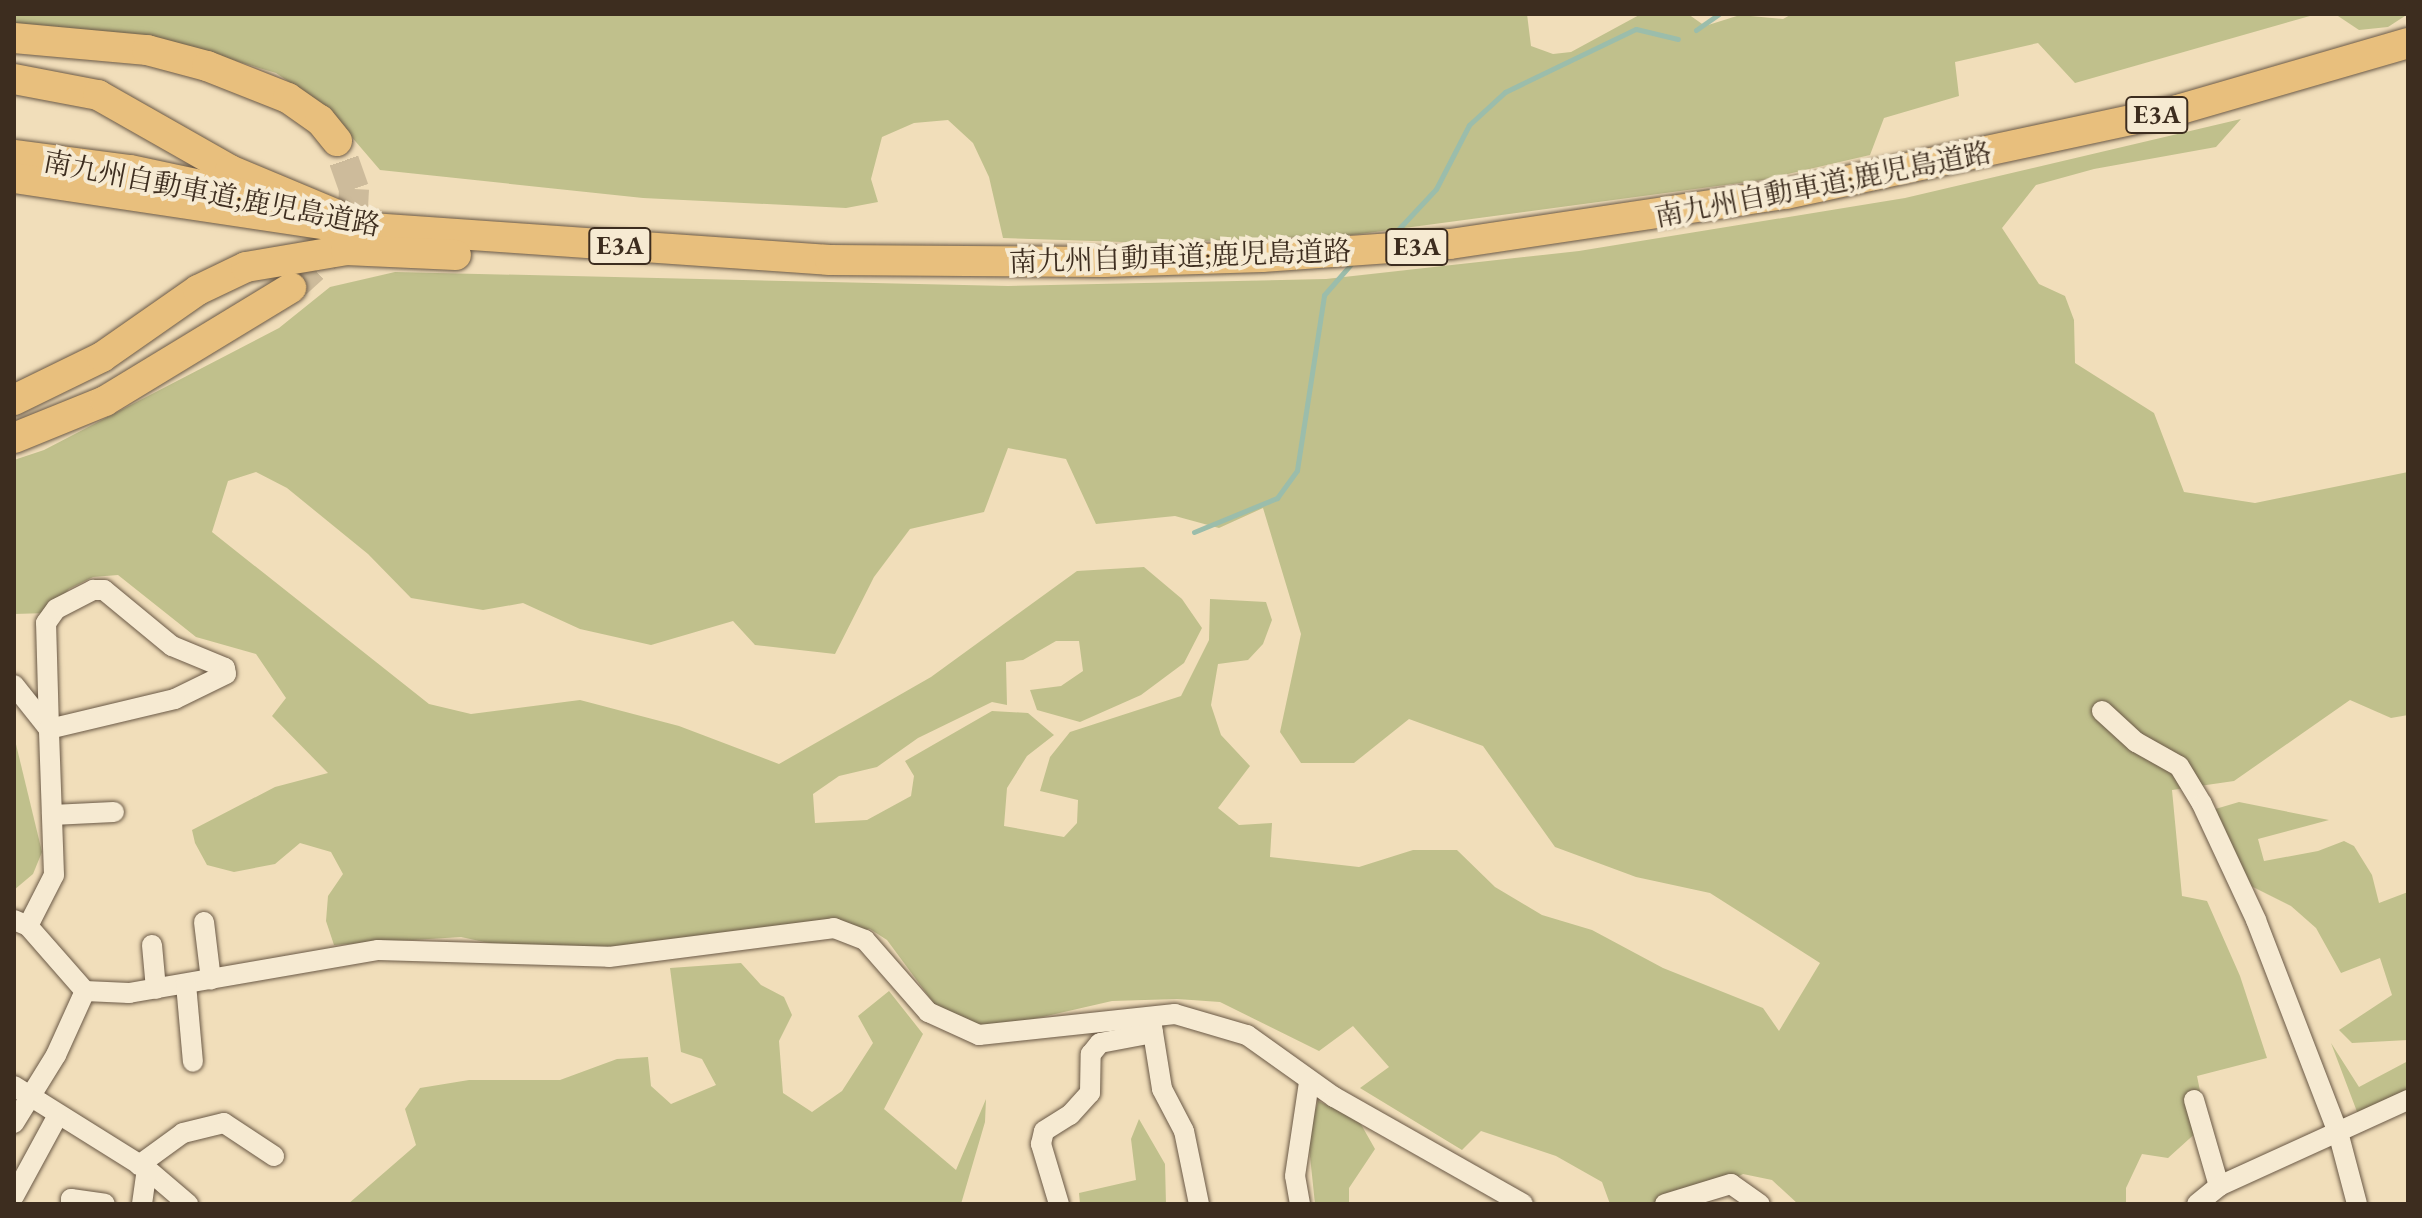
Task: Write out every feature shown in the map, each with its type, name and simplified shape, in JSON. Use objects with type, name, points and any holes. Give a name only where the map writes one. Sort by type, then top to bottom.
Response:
[{"type":"highway","points":[[14,38],[147,50],[207,66],[288,98],[320,120],[337,141]]},
{"type":"highway","name":"南九州自動車道;鹿児島道路","points":[[14,178],[240,214],[410,232],[830,260],[1151,261],[1450,244],[1614,223],[1903,171],[2181,109],[2408,43]]},
{"type":"highway","points":[[14,79],[98,95],[230,170],[335,214]]},
{"type":"highway","name":"南九州自動車道;鹿児島道路","points":[[14,155],[130,170],[410,232]]},
{"type":"highway","points":[[14,400],[102,357],[225,275],[270,262],[346,250],[830,260]]},
{"type":"highway","points":[[14,438],[105,401],[291,288]]},
{"type":"street","points":[[49,729],[175,699],[226,674],[225,668],[172,646],[104,590],[93,590],[56,609],[46,623],[49,729],[54,875],[21,923],[85,991],[156,989],[378,950],[609,957],[834,928],[865,940],[928,1012],[979,1035],[1152,1025]]},
{"type":"street","points":[[14,685],[49,729]]},
{"type":"street","points":[[2102,711],[2136,742],[2179,766],[2202,804],[2256,920],[2338,1132],[2357,1204]]},
{"type":"street","points":[[52,815],[114,812]]},
{"type":"street","points":[[204,922],[211,980]]},
{"type":"street","points":[[152,945],[156,989]]},
{"type":"street","points":[[186,984],[193,1062]]},
{"type":"street","points":[[14,1123],[22,1092],[85,991]]},
{"type":"street","points":[[1059,1204],[1041,1144],[1044,1131],[1070,1115],[1090,1093],[1091,1054],[1100,1043],[1175,1014],[1247,1035],[1309,1082],[1523,1204]]},
{"type":"street","points":[[1152,1025],[1162,1089],[1184,1131],[1199,1204]]},
{"type":"street","points":[[1300,1204],[1295,1176],[1309,1082]]},
{"type":"street","points":[[22,1092],[143,1167],[188,1204]]},
{"type":"street","points":[[2194,1100],[2219,1186]]},
{"type":"street","points":[[2197,1204],[2219,1186],[2408,1100]]},
{"type":"street","points":[[14,1196],[58,1115]]},
{"type":"street","points":[[142,1204],[143,1167],[183,1133],[224,1123],[274,1156]]},
{"type":"street","points":[[1665,1204],[1731,1184],[1760,1204]]},
{"type":"street","points":[[71,1204],[71,1199],[105,1204]]},
{"type":"green space","points":[[14,14],[1527,14],[1531,46],[1553,54],[1571,52],[1641,14],[1688,14],[1705,26],[1740,15],[1783,19],[1792,14],[2317,14],[2075,83],[2038,43],[1955,62],[1959,96],[1884,118],[1870,155],[1762,180],[1352,235],[1154,243],[1003,238],[989,177],[973,143],[948,120],[914,123],[882,137],[871,179],[878,202],[846,208],[643,198],[380,170],[326,107],[276,73],[159,38],[14,23]]},
{"type":"green space","points":[[2335,14],[2408,14],[2388,27],[2359,30]]},
{"type":"green space","points":[[2241,119],[2216,147],[2094,169],[2036,185],[2002,228],[2039,284],[2065,296],[2074,320],[2075,363],[2154,413],[2184,492],[2255,503],[2408,472],[2408,715],[2391,718],[2350,700],[2234,781],[2172,790],[2182,896],[2207,901],[2240,976],[2267,1058],[2197,1076],[2203,1106],[2199,1130],[2168,1158],[2142,1154],[2126,1188],[2126,1204],[1798,1204],[1772,1180],[1743,1174],[1684,1204],[1610,1204],[1602,1182],[1556,1156],[1481,1131],[1462,1150],[1360,1088],[1389,1067],[1353,1026],[1319,1051],[1220,1002],[1177,999],[1112,1001],[990,1029],[941,1013],[887,940],[870,929],[758,940],[645,963],[573,961],[461,937],[334,945],[326,921],[328,896],[343,874],[331,852],[300,843],[275,864],[234,872],[207,865],[195,843],[192,830],[275,787],[328,773],[272,716],[286,698],[256,654],[196,637],[118,575],[93,577],[69,589],[48,613],[14,614],[14,460],[44,450],[279,328],[330,287],[395,272],[1008,286],[1326,279],[1579,251],[1905,198]],"holes":[[[1008,448],[1066,459],[1096,524],[1175,516],[1219,528],[1263,508],[1301,634],[1280,732],[1301,763],[1354,763],[1409,719],[1483,746],[1555,847],[1636,877],[1710,893],[1820,963],[1779,1031],[1763,1008],[1663,968],[1592,930],[1542,915],[1495,887],[1457,850],[1413,850],[1359,867],[1270,857],[1272,823],[1239,825],[1218,808],[1250,766],[1221,735],[1211,705],[1218,664],[1248,660],[1263,644],[1272,620],[1266,602],[1210,599],[1209,640],[1181,696],[1070,732],[1050,757],[1040,791],[1078,800],[1077,823],[1064,837],[1004,826],[1007,788],[1027,756],[1054,735],[1028,713],[992,711],[905,761],[914,776],[911,796],[867,820],[815,823],[813,794],[839,776],[877,767],[918,738],[992,702],[1007,705],[1006,662],[1023,660],[1056,641],[1079,641],[1083,671],[1061,686],[1030,690],[1037,710],[1080,722],[1141,695],[1184,663],[1202,628],[1182,599],[1144,567],[1077,571],[931,677],[779,764],[679,726],[580,700],[471,714],[429,704],[212,532],[228,481],[256,472],[287,488],[368,554],[411,598],[483,610],[523,603],[580,629],[651,645],[733,621],[755,645],[835,654],[874,577],[910,529],[984,512]]]},
{"type":"green space","points":[[14,736],[42,852],[33,874],[14,890]]},
{"type":"green space","points":[[2239,802],[2329,820],[2258,839],[2264,861],[2318,851],[2344,841],[2354,846],[2372,875],[2379,903],[2408,892],[2408,1040],[2352,1043],[2339,1030],[2392,995],[2380,958],[2341,973],[2316,928],[2291,906],[2249,885],[2212,810]]},
{"type":"green space","points":[[741,963],[761,985],[784,997],[792,1015],[779,1041],[783,1093],[812,1112],[842,1091],[873,1043],[858,1016],[889,991],[923,1034],[884,1109],[956,1170],[986,1099],[985,1122],[961,1204],[348,1204],[416,1145],[405,1109],[420,1088],[469,1080],[560,1080],[617,1059],[648,1057],[651,1086],[671,1104],[716,1085],[702,1059],[681,1052],[670,968]]},
{"type":"green space","points":[[2331,1043],[2359,1087],[2408,1061],[2408,1097],[2359,1117]]},
{"type":"green space","points":[[1318,1101],[1358,1119],[1375,1149],[1349,1188],[1349,1204],[1315,1204],[1308,1137]]},
{"type":"green space","points":[[1139,1119],[1165,1164],[1166,1204],[1080,1204],[1079,1193],[1136,1180],[1131,1139]]},
{"type":"waterway","points":[[1696,30],[1719,14]]},
{"type":"waterway","points":[[1392,236],[1436,189],[1469,125],[1505,92],[1636,29],[1678,39]]},
{"type":"waterway","points":[[1194,532],[1277,498],[1297,470],[1324,295],[1351,264]]},
{"type":"tunnel","points":[[291,288],[335,248],[353,208],[354,189],[337,141]]}]
